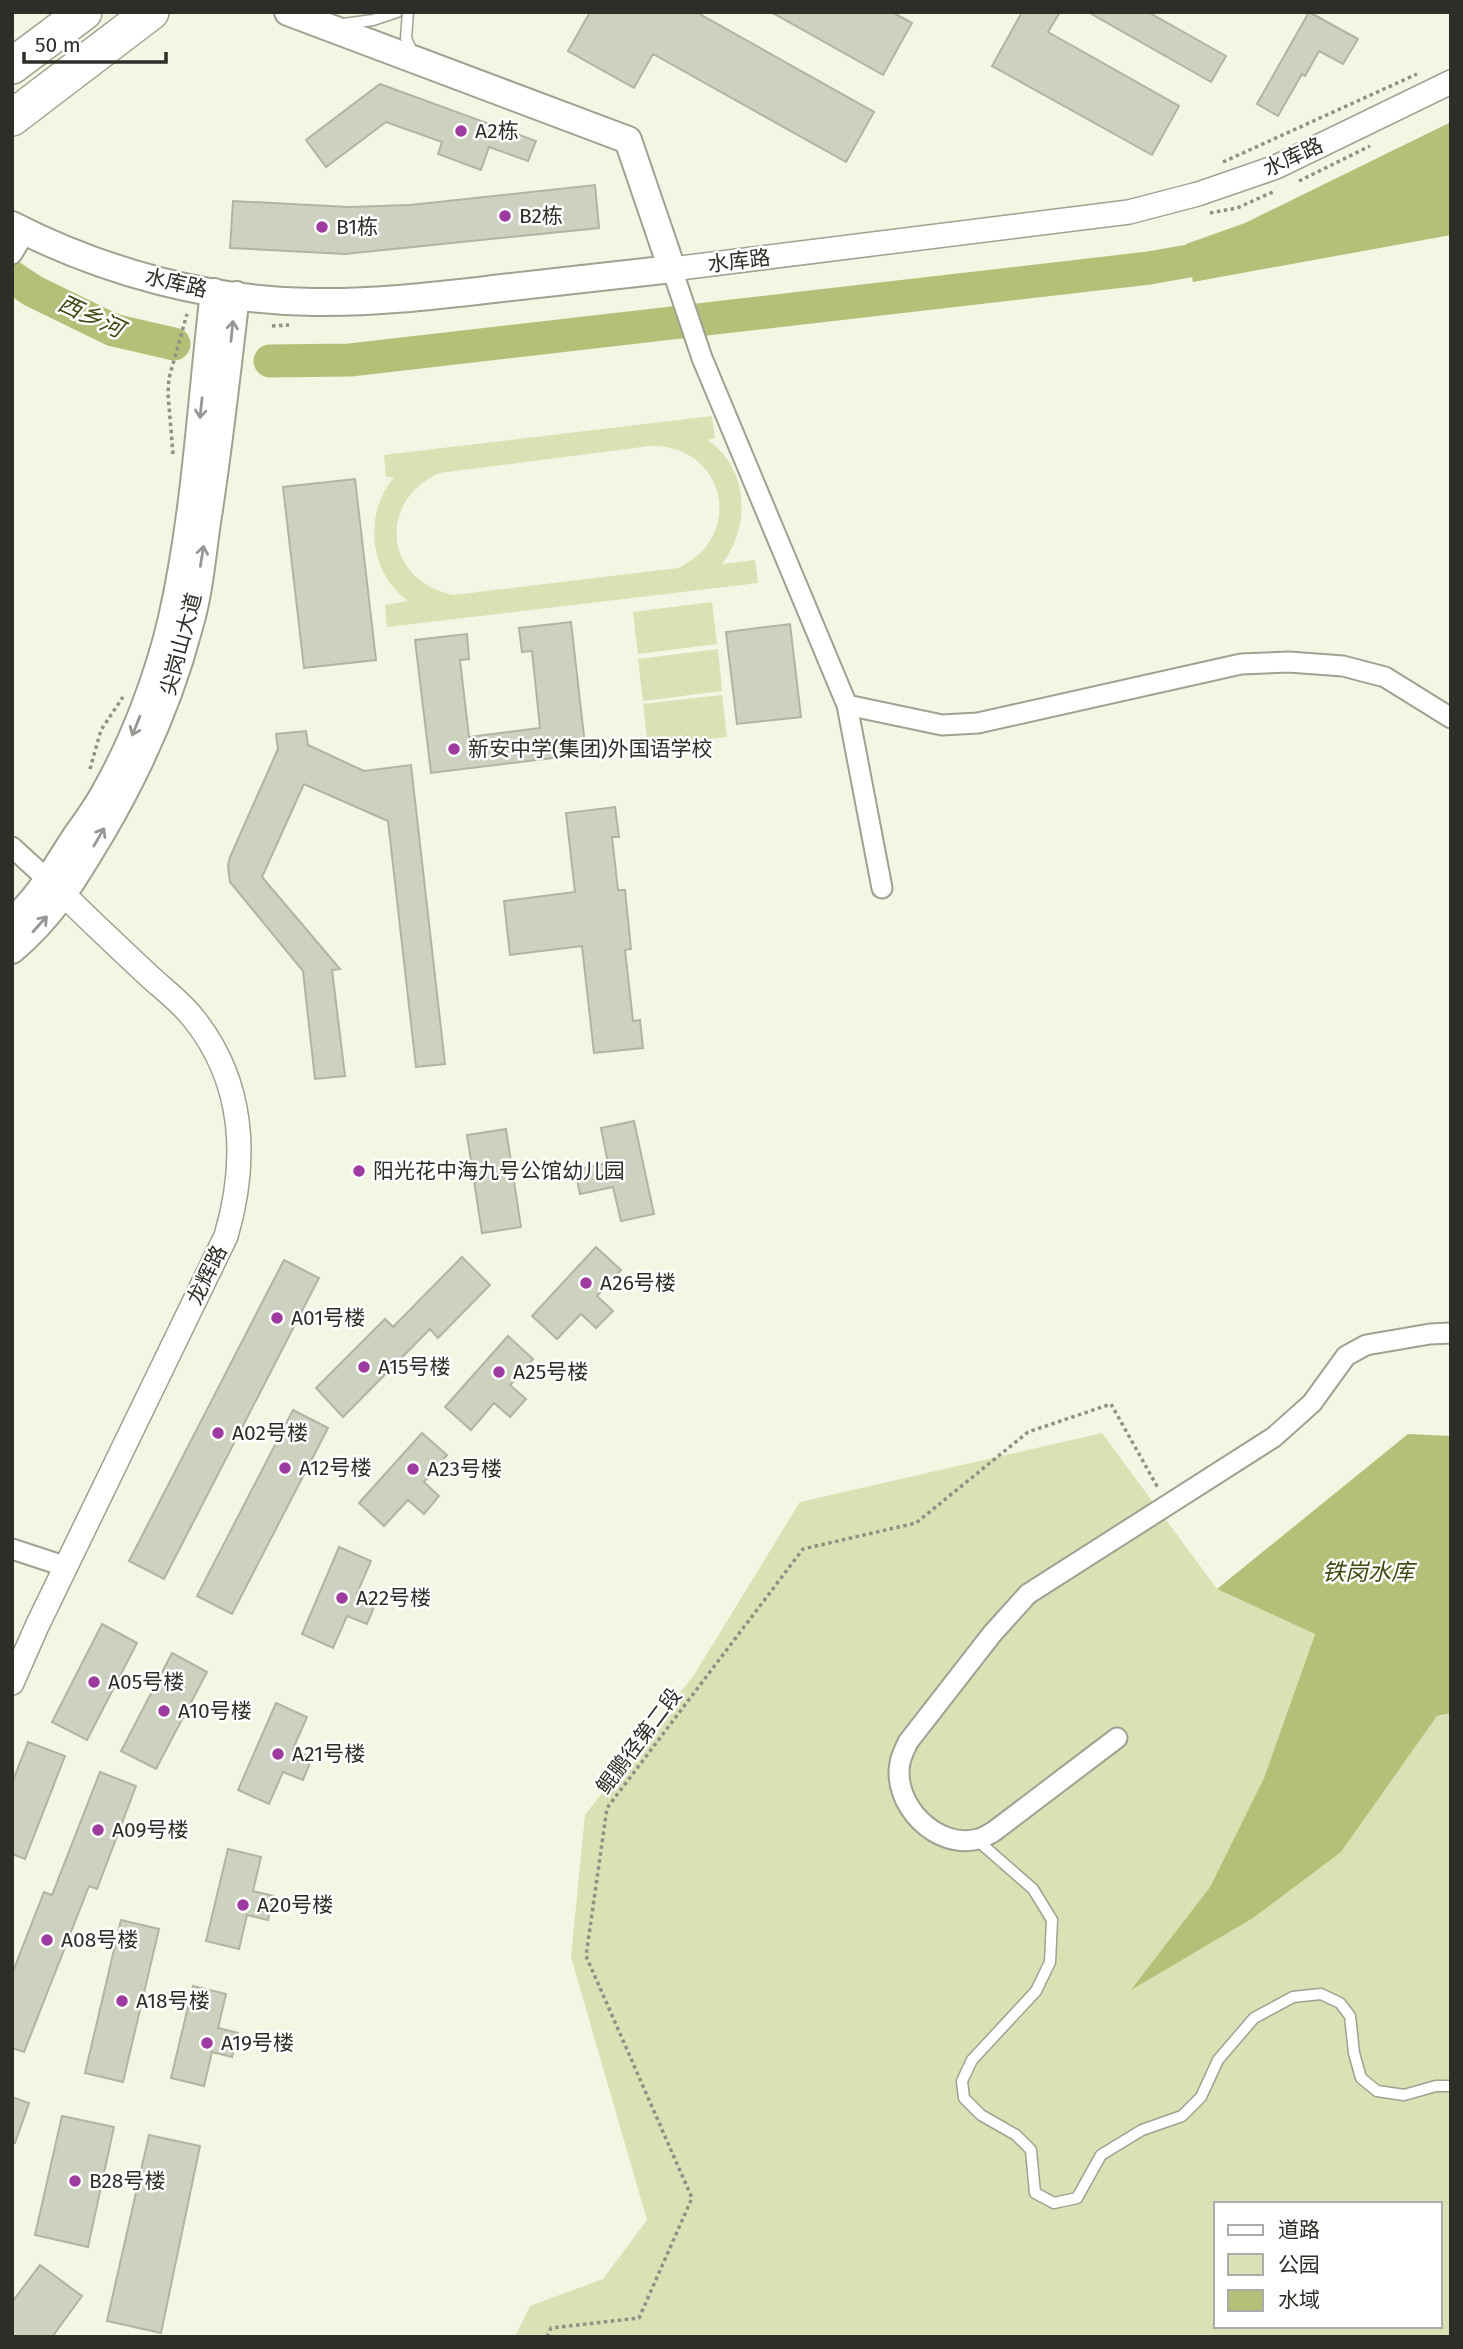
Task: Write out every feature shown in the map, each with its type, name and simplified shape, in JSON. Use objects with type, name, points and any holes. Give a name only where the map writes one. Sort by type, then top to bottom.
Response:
[{"type":"highway","points":[[12,66],[84,12]]},
{"type":"highway","points":[[12,118],[151,12]]},
{"type":"main road","points":[[288,12],[628,140],[672,269]]},
{"type":"main road","name":"水库路","points":[[17,237],[99,264],[184,286],[311,302],[385,301],[672,269]]},
{"type":"main road","name":"尖岗山大道","points":[[12,950],[36,929],[106,792],[153,680],[172,619],[194,470],[225,293]]},
{"type":"main road","name":"尖岗山大道","points":[[12,920],[56,888]]},
{"type":"street","name":"水库路","points":[[672,269],[1129,212],[1198,194],[1276,167],[1451,82]]},
{"type":"street","points":[[672,269],[702,358],[847,705],[883,888]]},
{"type":"street","points":[[847,705],[942,725],[978,723],[1241,664],[1289,662],[1343,666],[1385,677],[1451,718]]},
{"type":"street","points":[[12,847],[56,888]]},
{"type":"street","name":"龙辉路","points":[[12,1683],[226,1236],[240,1172],[240,1139],[235,1107],[226,1075],[212,1045],[194,1018],[56,888]]},
{"type":"street","points":[[1117,1738],[993,1832],[977,1839],[956,1839],[939,1833],[918,1820],[906,1803],[901,1785],[900,1763],[908,1742],[992,1634],[1028,1594],[1274,1437],[1312,1403],[1346,1356],[1366,1345],[1451,1333]]},
{"type":"street","points":[[12,1549],[66,1567]]},
{"type":"lane","points":[[314,22],[354,23],[397,12]]},
{"type":"lane","points":[[408,12],[406,38],[415,57],[423,65]]},
{"type":"lane","points":[[977,1839],[1033,1889],[1052,1920],[1050,1962],[1036,1991],[972,2060],[962,2081],[964,2098],[982,2115],[1016,2135],[1031,2150],[1035,2193],[1054,2203],[1077,2198],[1101,2155],[1142,2130],[1182,2116],[1201,2097],[1218,2060],[1254,2018],[1293,1997],[1321,1994],[1340,2003],[1350,2016],[1354,2053],[1361,2077],[1377,2091],[1404,2095],[1451,2086]]},
{"type":"path","points":[[1215,165],[1352,101],[1426,70]]},
{"type":"path","points":[[173,458],[169,378],[189,309]]},
{"type":"path","points":[[89,775],[101,730],[127,691]]},
{"type":"path","name":"鲲鹏径第二段","points":[[547,2337],[551,2328],[639,2318],[692,2198],[586,1956],[607,1808],[803,1549],[916,1524],[1028,1432],[1111,1404],[1168,1505]]},
{"type":"green space","points":[[712,416],[715,438],[708,440],[722,452],[732,466],[741,499],[738,533],[722,564],[755,560],[758,583],[387,627],[385,605],[408,601],[385,575],[375,542],[378,508],[394,477],[386,477],[384,455]],"holes":[[[650,446],[676,449],[696,460],[710,476],[718,495],[719,515],[713,536],[699,554],[678,568],[453,595],[430,587],[413,574],[402,558],[397,540],[398,521],[405,502],[419,486],[439,473]]]},
{"type":"green space","points":[[712,602],[717,644],[638,654],[633,612]]},
{"type":"green space","points":[[718,649],[722,691],[643,701],[638,659]]},
{"type":"green space","points":[[722,695],[727,737],[648,746],[643,704]]},
{"type":"green space","points":[[1102,1433],[1217,1589],[1315,1633],[1264,1778],[1210,1887],[1133,1989],[1341,1852],[1437,1716],[1451,1713],[1451,2337],[515,2337],[530,2306],[603,2279],[647,2220],[571,1957],[585,1815],[694,1675],[800,1502]]},
{"type":"water","points":[[1451,122],[1451,235],[1193,282],[1186,244],[1245,223]]},
{"type":"water","name":"铁岗水库","points":[[1408,1434],[1451,1436],[1451,1713],[1437,1716],[1341,1852],[1253,1918],[1131,1990],[1210,1887],[1264,1778],[1315,1634],[1217,1589]]},
{"type":"building","points":[[590,12],[696,12],[874,112],[846,162],[653,54],[634,88],[568,51]]},
{"type":"building","points":[[771,12],[892,12],[912,23],[883,75]]},
{"type":"building","points":[[1022,12],[1060,12],[1048,32],[1179,106],[1152,155],[992,66]]},
{"type":"building","points":[[1088,12],[1148,12],[1226,56],[1211,82]]},
{"type":"building","points":[[1309,12],[1358,39],[1343,64],[1319,51],[1305,76],[1302,74],[1278,116],[1257,104]]},
{"type":"building","name":"A2栋","points":[[380,84],[536,141],[528,161],[489,147],[481,170],[438,154],[442,142],[386,122],[326,167],[306,140]]},
{"type":"building","points":[[595,185],[599,228],[345,254],[230,248],[233,201],[348,207],[410,205]]},
{"type":"building","points":[[355,479],[376,660],[304,668],[283,487]]},
{"type":"building","points":[[571,622],[586,754],[431,773],[415,640],[467,634],[469,659],[460,660],[469,737],[540,728],[532,651],[522,652],[519,628]]},
{"type":"building","points":[[790,624],[801,717],[737,724],[726,632]]},
{"type":"building","points":[[306,731],[308,745],[364,771],[411,765],[445,1064],[416,1067],[388,821],[304,784],[262,877],[340,969],[332,970],[345,1076],[315,1079],[303,971],[230,882],[230,857],[278,749],[276,734]]},
{"type":"building","points":[[615,807],[619,837],[612,837],[618,890],[625,890],[631,949],[625,950],[633,1021],[640,1020],[643,1048],[594,1053],[582,946],[510,955],[504,901],[575,892],[566,813]]},
{"type":"building","points":[[634,1121],[654,1214],[621,1221],[613,1187],[580,1194],[575,1170],[608,1163],[601,1128]]},
{"type":"building","points":[[506,1129],[521,1227],[482,1233],[467,1135]]},
{"type":"building","name":"A26号楼","points":[[596,1247],[621,1270],[597,1296],[613,1311],[596,1328],[581,1314],[557,1339],[532,1316]]},
{"type":"building","points":[[462,1257],[490,1285],[438,1338],[430,1329],[343,1417],[316,1388],[385,1319],[393,1327]]},
{"type":"building","points":[[284,1260],[319,1278],[164,1579],[129,1561]]},
{"type":"building","name":"A25号楼","points":[[508,1336],[533,1359],[510,1385],[526,1399],[510,1417],[494,1403],[471,1430],[445,1407]]},
{"type":"building","points":[[293,1410],[328,1428],[232,1614],[197,1596]]},
{"type":"building","name":"A23号楼","points":[[422,1433],[447,1455],[424,1482],[439,1496],[424,1514],[408,1500],[384,1526],[359,1503]]},
{"type":"building","name":"A22号楼","points":[[339,1547],[371,1561],[357,1593],[376,1602],[367,1624],[347,1616],[333,1648],[302,1634]]},
{"type":"building","name":"A05号楼","points":[[102,1624],[137,1643],[87,1740],[52,1722]]},
{"type":"building","name":"A10号楼","points":[[172,1653],[207,1672],[156,1769],[121,1751]]},
{"type":"building","name":"A21号楼","points":[[276,1703],[307,1717],[293,1749],[312,1758],[303,1780],[283,1772],[269,1804],[238,1790]]},
{"type":"building","points":[[28,1742],[65,1756],[25,1859],[12,1854],[12,1783]]},
{"type":"building","points":[[100,1772],[136,1786],[97,1889],[89,1886],[24,2052],[12,2048],[12,1974],[44,1892],[52,1895]]},
{"type":"building","name":"A20号楼","points":[[228,1849],[261,1857],[253,1891],[274,1896],[268,1920],[247,1915],[239,1949],[206,1941]]},
{"type":"building","name":"A18号楼","points":[[121,1920],[159,1929],[123,2082],[85,2073]]},
{"type":"building","name":"A19号楼","points":[[193,1986],[226,1994],[218,2028],[238,2033],[232,2057],[212,2052],[204,2086],[171,2078]]},
{"type":"building","points":[[12,2097],[29,2103],[15,2143],[12,2143]]},
{"type":"building","name":"B28号楼","points":[[62,2116],[114,2127],[88,2247],[35,2235]]},
{"type":"building","points":[[149,2135],[200,2146],[161,2333],[107,2321]]},
{"type":"building","points":[[40,2265],[82,2296],[52,2337],[12,2337],[12,2302]]},
{"type":"waterway","points":[[270,361],[350,360],[1149,268],[1234,253]]},
{"type":"waterway","name":"西乡河","points":[[12,277],[33,291],[113,330],[174,344]]},
{"type":"place","name":"A2栋","points":[[461,131]]},
{"type":"place","name":"B2栋","points":[[505,216]]},
{"type":"place","name":"B1栋","points":[[322,227]]},
{"type":"place","name":"新安中学(集团)外国语学校","points":[[454,749]]},
{"type":"place","name":"阳光花中海九号公馆幼儿园","points":[[359,1171]]},
{"type":"place","name":"A26号楼","points":[[586,1283]]},
{"type":"place","name":"A01号楼","points":[[277,1318]]},
{"type":"place","name":"A15号楼","points":[[364,1367]]},
{"type":"place","name":"A25号楼","points":[[499,1372]]},
{"type":"place","name":"A02号楼","points":[[218,1433]]},
{"type":"place","name":"A12号楼","points":[[285,1468]]},
{"type":"place","name":"A23号楼","points":[[413,1469]]},
{"type":"place","name":"A22号楼","points":[[342,1598]]},
{"type":"place","name":"A05号楼","points":[[94,1682]]},
{"type":"place","name":"A10号楼","points":[[164,1711]]},
{"type":"place","name":"A21号楼","points":[[278,1754]]},
{"type":"place","name":"A09号楼","points":[[98,1830]]},
{"type":"place","name":"A20号楼","points":[[243,1905]]},
{"type":"place","name":"A08号楼","points":[[47,1940]]},
{"type":"place","name":"A18号楼","points":[[122,2001]]},
{"type":"place","name":"A19号楼","points":[[207,2043]]},
{"type":"place","name":"B28号楼","points":[[75,2181]]}]
